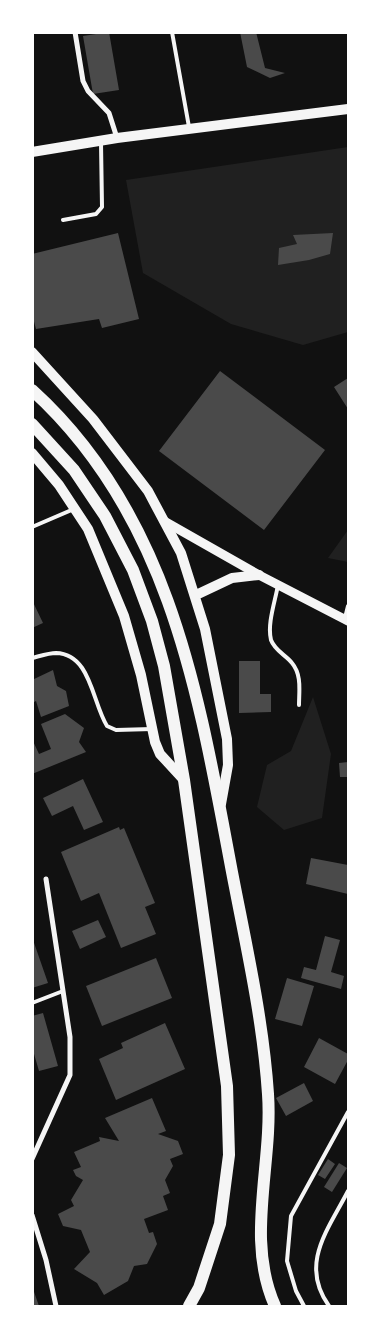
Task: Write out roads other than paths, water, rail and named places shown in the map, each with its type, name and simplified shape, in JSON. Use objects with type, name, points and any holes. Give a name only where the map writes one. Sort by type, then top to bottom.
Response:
[{"type":"main road","points":[[32,152],[45,152],[118,138],[348,109]]},
{"type":"main road","points":[[32,158],[45,152]]},
{"type":"main road","points":[[32,352],[93,419],[148,492],[181,553],[196,595],[227,740],[228,766],[220,808]]},
{"type":"main road","points":[[32,390],[67,423],[98,462],[124,503],[152,558],[186,653],[220,808],[260,1022],[269,1108],[262,1200],[262,1263],[268,1292],[275,1306]]},
{"type":"main road","points":[[32,424],[74,470],[105,516],[133,570],[152,621],[164,666],[184,780],[227,1086],[228,1155],[220,1224],[200,1288],[189,1306]]},
{"type":"main road","points":[[32,453],[88,530],[124,616],[160,754],[184,780]]},
{"type":"main road","points":[[196,595],[232,578],[259,575]]},
{"type":"street","points":[[75,32],[83,81],[88,92],[109,113],[118,138]]},
{"type":"street","points":[[164,521],[278,586],[346,620]]},
{"type":"street","points":[[32,1159],[70,1075],[70,1037],[46,879]]},
{"type":"street","points":[[32,1215],[46,1260],[56,1306]]},
{"type":"lane","points":[[172,32],[190,129]]},
{"type":"lane","points":[[63,220],[96,214],[100,211],[102,206],[101,141]]},
{"type":"lane","points":[[32,527],[74,509]]},
{"type":"lane","points":[[278,586],[270,629],[272,642],[281,654],[292,662],[297,671],[300,705]]},
{"type":"lane","points":[[346,620],[348,606]]},
{"type":"lane","points":[[32,658],[56,653],[72,657],[82,665],[107,726],[116,730],[152,729]]},
{"type":"lane","points":[[32,1003],[63,991]]},
{"type":"lane","points":[[304,1306],[296,1291],[287,1262],[291,1216],[348,1112]]},
{"type":"lane","points":[[329,1306],[323,1298],[316,1279],[315,1260],[348,1191]]}]
